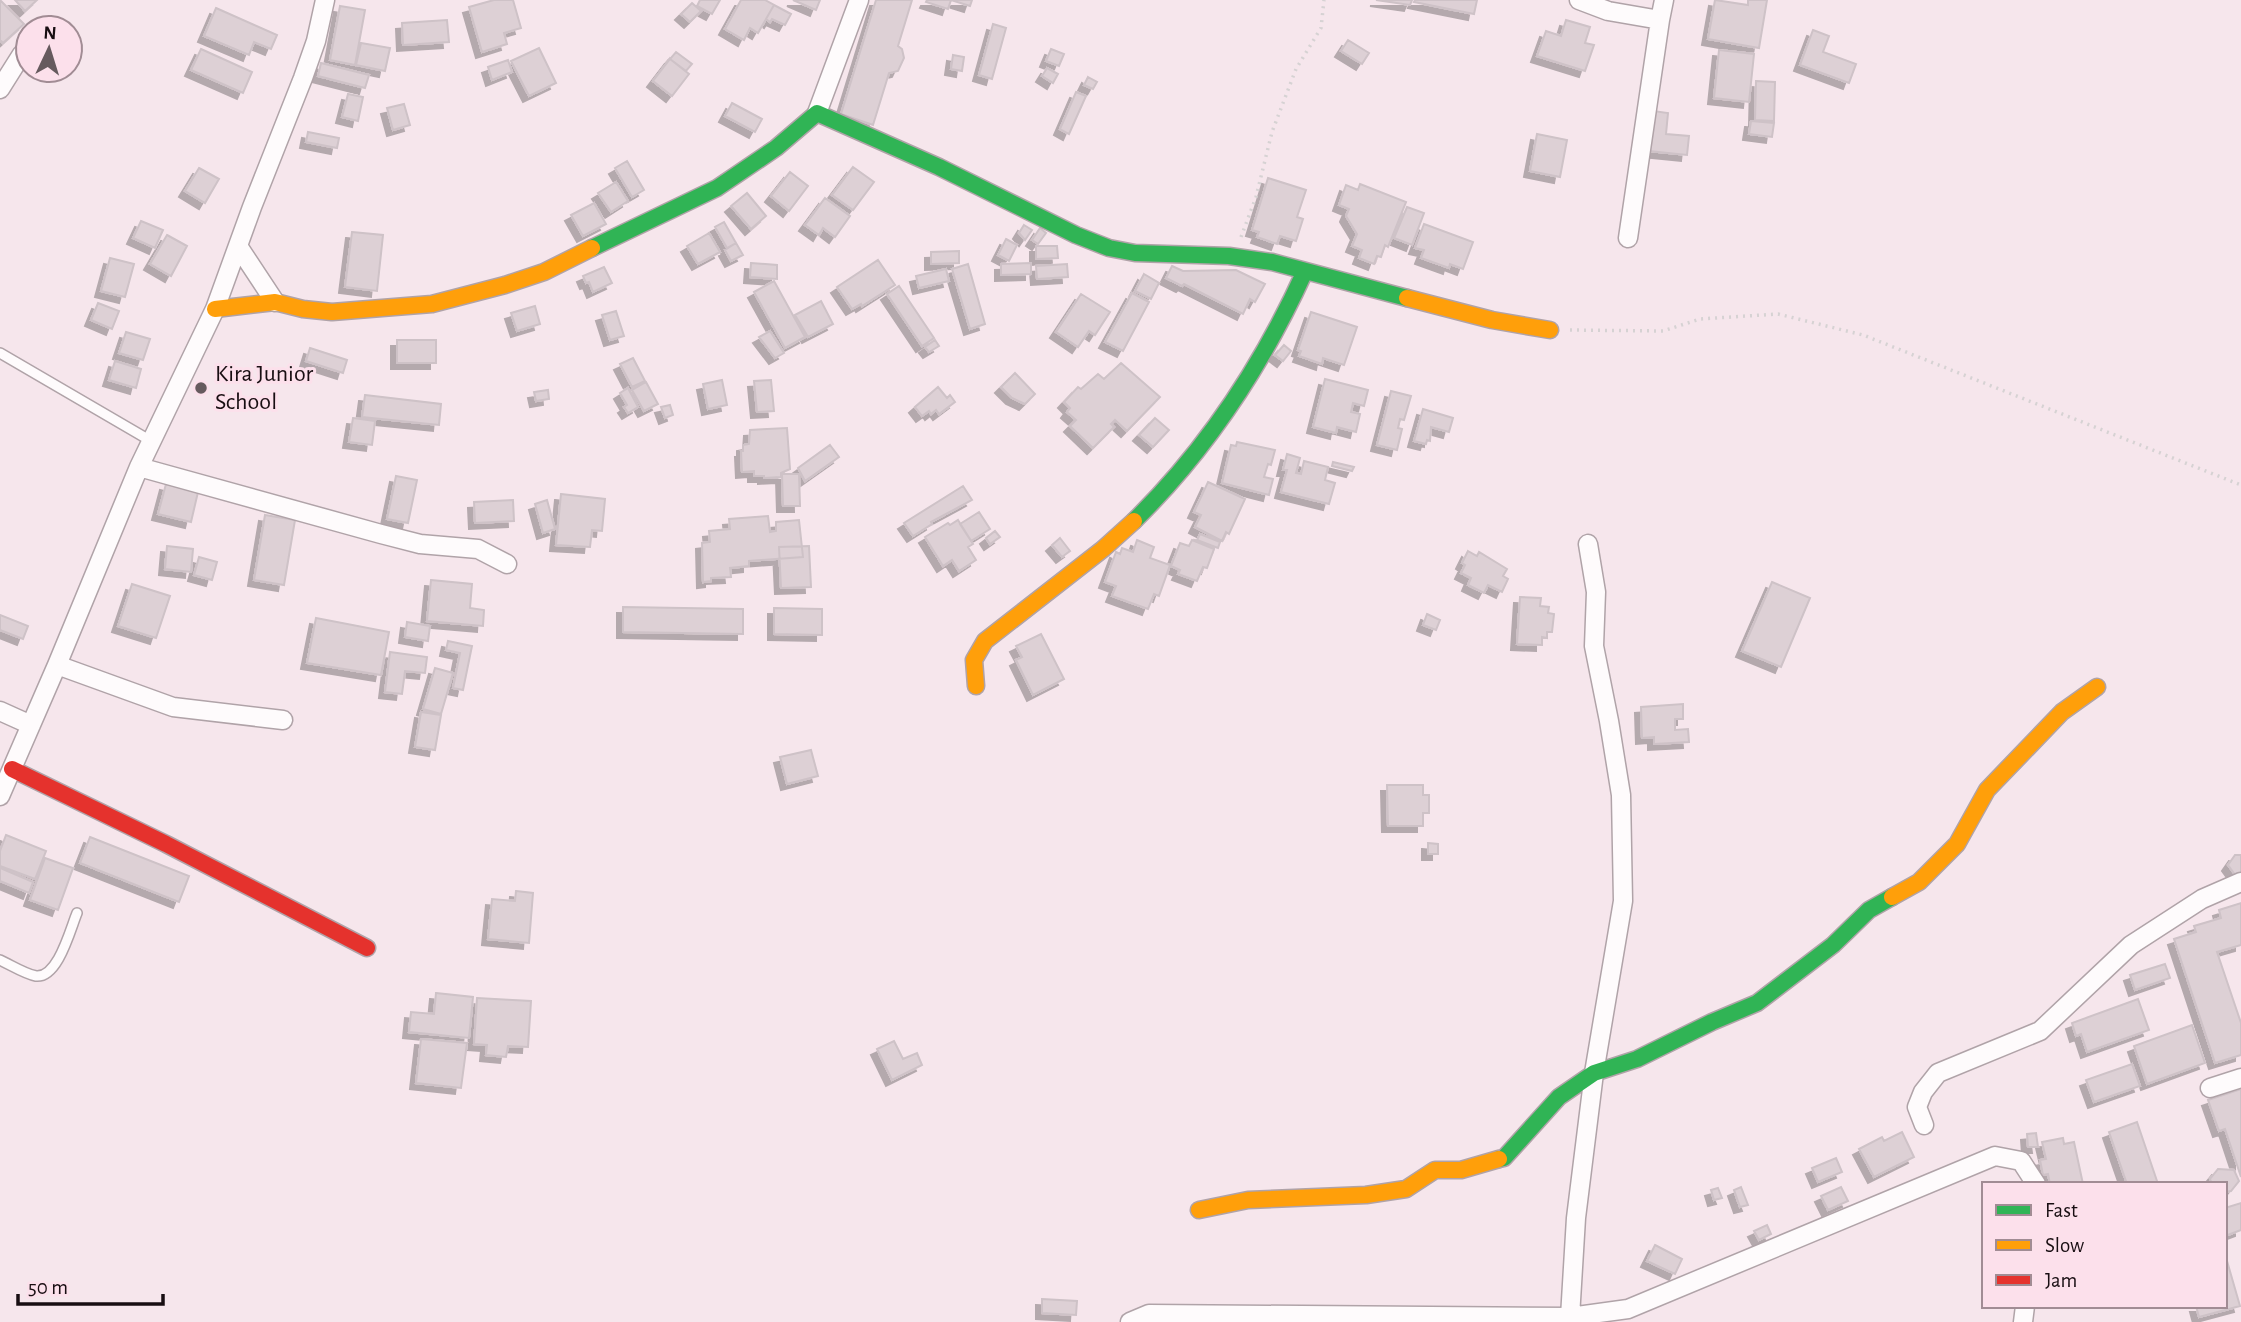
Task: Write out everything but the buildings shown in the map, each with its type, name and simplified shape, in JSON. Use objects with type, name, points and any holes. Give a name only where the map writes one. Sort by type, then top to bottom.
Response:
[{"type":"street","points":[[0,796],[139,467],[215,309],[303,78],[316,41],[325,0]]},
{"type":"street","points":[[215,309],[275,302],[332,312],[432,304],[544,272],[717,188],[776,148],[817,113],[859,0]]},
{"type":"street","points":[[1579,0],[1608,11],[1660,20]]},
{"type":"street","points":[[1628,238],[1664,0]]},
{"type":"street","points":[[0,89],[14,67]]},
{"type":"street","points":[[817,113],[939,167],[1090,242],[1135,253],[1229,256],[1272,262],[1492,320],[1550,330]]},
{"type":"street","points":[[239,246],[275,302]]},
{"type":"street","points":[[976,686],[974,660],[985,640],[1117,536],[1161,493],[1198,449],[1277,333],[1305,271]]},
{"type":"street","points":[[139,467],[420,544],[478,549],[507,564]]},
{"type":"street","points":[[1570,1317],[1576,1218],[1594,1073],[1623,901],[1620,795],[1594,646],[1596,592],[1588,544]]},
{"type":"street","points":[[57,665],[173,707],[283,720]]},
{"type":"street","points":[[1199,1210],[1248,1200],[1366,1195],[1406,1189],[1435,1170],[1461,1170],[1504,1158],[1559,1097],[1594,1073],[1637,1059],[1758,1003],[1833,945],[1869,910],[1919,882],[1956,844],[1987,790],[2062,712],[2097,687]]},
{"type":"street","points":[[0,710],[31,725]]},
{"type":"street","points":[[12,769],[166,844],[367,948]]},
{"type":"street","points":[[1924,1125],[1917,1107],[1923,1092],[1938,1073],[2040,1031],[2131,945],[2202,899],[2241,881]]},
{"type":"street","points":[[2210,1088],[2241,1078]]},
{"type":"street","points":[[1130,1322],[1149,1314],[1570,1317],[1628,1309],[1995,1156],[2021,1161],[2035,1182]]},
{"type":"lane","points":[[0,353],[151,441]]},
{"type":"lane","points":[[0,960],[35,976],[44,975],[54,969],[76,914]]},
{"type":"path","points":[[1229,256],[1240,242],[1256,197],[1272,132],[1296,69],[1321,28],[1324,0]]},
{"type":"path","points":[[1550,330],[1663,331],[1700,319],[1778,314],[1863,335],[2241,485]]},
{"type":"traffic: fast","points":[[592,248],[717,188],[776,148],[817,113],[939,167],[1076,235],[1109,248],[1135,253],[1229,256],[1272,262],[1407,298]]},
{"type":"traffic: fast","points":[[1134,521],[1186,465],[1231,404],[1271,339],[1305,271]]},
{"type":"traffic: fast","points":[[1499,1159],[1504,1158],[1559,1097],[1594,1073],[1637,1059],[1757,1003],[1833,945],[1869,910],[1892,897]]},
{"type":"traffic: slow","points":[[215,309],[275,302],[332,312],[432,304],[544,272],[592,248]]},
{"type":"traffic: slow","points":[[1407,298],[1492,320],[1550,330]]},
{"type":"traffic: slow","points":[[976,686],[974,660],[985,641],[1103,549],[1134,521]]},
{"type":"traffic: slow","points":[[1892,897],[1919,882],[1957,844],[1987,790],[2062,712],[2097,687]]},
{"type":"traffic: slow","points":[[1199,1210],[1248,1200],[1366,1195],[1406,1189],[1435,1170],[1461,1170],[1499,1159]]},
{"type":"traffic: jam","points":[[12,769],[166,844],[367,948]]},
{"type":"place","name":"Kira Junior School","points":[[201,388]]}]
